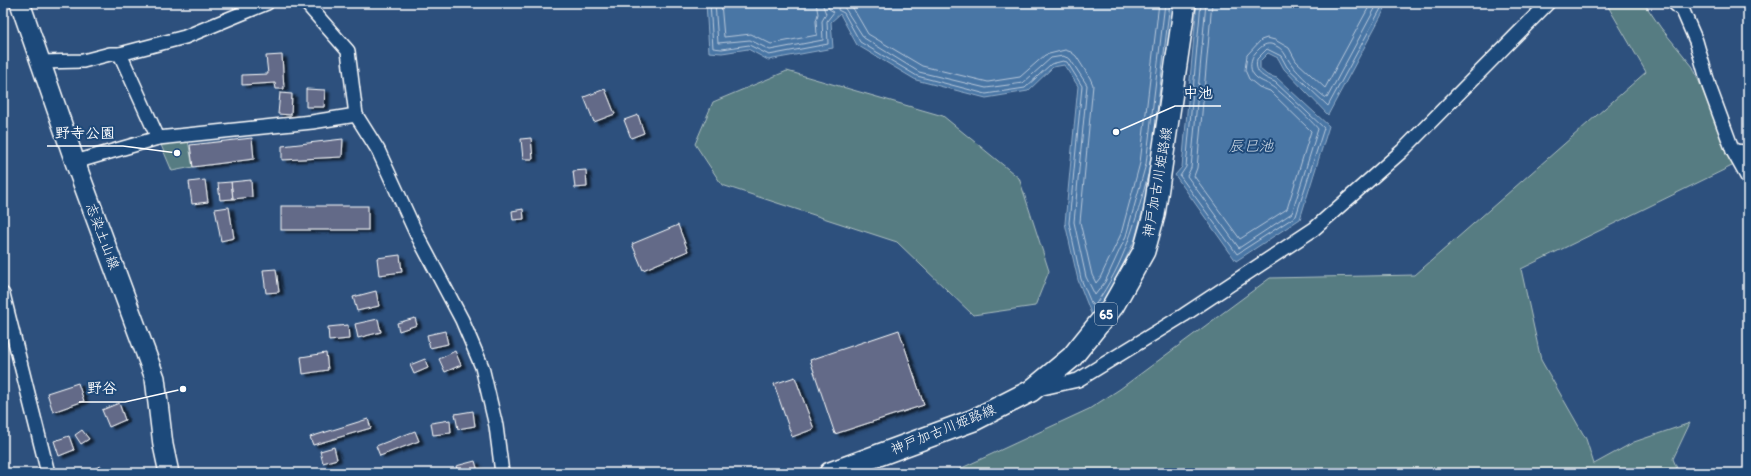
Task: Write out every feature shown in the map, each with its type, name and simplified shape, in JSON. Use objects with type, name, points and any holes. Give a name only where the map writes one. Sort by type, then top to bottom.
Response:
[{"type":"main road","name":"志染土山線","points":[[20,3],[75,162],[155,378],[163,445],[169,473]]},
{"type":"main road","name":"神戸加古川姫路線","points":[[830,473],[974,420],[1030,391],[1072,357],[1113,306],[1144,251],[1154,215],[1185,3]]},
{"type":"street","points":[[40,62],[83,61],[110,54],[120,54],[185,37],[267,3]]},
{"type":"street","points":[[306,3],[348,51],[356,115],[378,150],[416,233],[462,320],[482,367],[496,426],[502,473]]},
{"type":"street","points":[[1030,391],[1078,380],[1184,315],[1314,229],[1402,151],[1548,3]]},
{"type":"street","points":[[1674,3],[1683,11],[1696,41],[1709,86],[1733,151],[1748,178]]},
{"type":"street","points":[[120,54],[158,138]]},
{"type":"street","points":[[75,162],[158,138],[312,122],[356,115]]},
{"type":"street","points":[[1733,151],[1748,152]]},
{"type":"street","points":[[3,294],[48,473]]},
{"type":"green space","points":[[1606,3],[1644,3],[1661,28],[1693,67],[1734,165],[1521,269],[1541,360],[1586,439],[1594,464],[1634,442],[1690,423],[1673,459],[1679,473],[1088,473],[1079,470],[1073,473],[951,473],[1089,409],[1120,389],[1270,278],[1415,275],[1646,72]]},
{"type":"green space","points":[[787,71],[943,116],[1019,178],[1049,271],[1035,306],[973,315],[897,242],[722,185],[695,144],[713,102]]},
{"type":"green space","points":[[187,135],[193,167],[172,171],[158,138]]},
{"type":"water","points":[[706,3],[830,3],[832,7],[837,3],[1174,3],[1155,166],[1135,239],[1113,286],[1092,316],[1078,280],[1065,223],[1078,86],[1064,65],[1053,67],[1028,91],[986,98],[916,80],[857,45],[840,14],[831,22],[833,48],[768,60],[748,49],[722,53],[709,52]]},
{"type":"water","name":"辰巳池","points":[[1197,3],[1388,3],[1328,115],[1284,69],[1278,58],[1268,53],[1260,61],[1260,69],[1267,75],[1277,78],[1329,126],[1300,219],[1236,261],[1175,175],[1182,167]]},
{"type":"building","points":[[282,55],[284,89],[276,89],[275,83],[242,85],[242,75],[268,74],[266,56]]},
{"type":"building","points":[[306,89],[325,90],[324,107],[306,107]]},
{"type":"building","points":[[605,89],[615,114],[594,122],[584,97]]},
{"type":"building","points":[[280,93],[292,94],[291,115],[278,114]]},
{"type":"building","points":[[638,115],[644,133],[631,138],[624,120]]},
{"type":"building","points":[[252,138],[254,159],[193,167],[190,145]]},
{"type":"building","points":[[531,138],[533,159],[523,159],[521,139]]},
{"type":"building","points":[[343,139],[342,157],[282,160],[282,146]]},
{"type":"building","points":[[586,170],[587,187],[575,188],[573,171]]},
{"type":"building","points":[[205,180],[208,202],[192,204],[189,182]]},
{"type":"building","points":[[251,180],[252,197],[233,199],[231,182]]},
{"type":"building","points":[[231,182],[233,199],[220,200],[218,183]]},
{"type":"building","points":[[281,206],[368,206],[368,230],[281,230]]},
{"type":"building","points":[[229,207],[234,238],[221,241],[215,209]]},
{"type":"building","points":[[523,209],[524,219],[513,220],[512,211]]},
{"type":"building","points":[[678,225],[688,251],[643,270],[632,244]]},
{"type":"building","points":[[400,255],[402,272],[379,275],[377,258]]},
{"type":"building","points":[[276,269],[279,292],[266,293],[263,270]]},
{"type":"building","points":[[376,291],[379,306],[357,311],[353,297]]},
{"type":"building","points":[[415,318],[417,325],[399,331],[397,323]]},
{"type":"building","points":[[378,319],[381,332],[358,338],[355,324]]},
{"type":"building","points":[[348,325],[349,339],[329,341],[328,327]]},
{"type":"building","points":[[899,330],[924,405],[835,434],[810,360]]},
{"type":"building","points":[[445,331],[448,344],[430,348],[427,335]]},
{"type":"building","points":[[455,351],[461,365],[445,372],[439,359]]},
{"type":"building","points":[[326,353],[328,370],[303,374],[301,357]]},
{"type":"building","points":[[425,359],[428,368],[414,374],[410,365]]},
{"type":"building","points":[[795,377],[814,429],[792,437],[774,384]]},
{"type":"building","points":[[78,383],[84,401],[53,412],[47,393]]},
{"type":"building","points":[[119,403],[125,420],[109,427],[102,410]]},
{"type":"building","points":[[473,411],[475,426],[458,429],[455,414]]},
{"type":"building","points":[[368,419],[371,428],[313,445],[310,437]]},
{"type":"building","points":[[450,420],[451,433],[433,435],[431,423]]},
{"type":"building","points":[[82,430],[89,439],[81,444],[75,435]]},
{"type":"building","points":[[415,431],[419,441],[380,456],[376,446]]},
{"type":"building","points":[[69,436],[74,450],[59,456],[54,441]]},
{"type":"building","points":[[334,447],[337,459],[323,463],[320,451]]},
{"type":"building","points":[[475,461],[478,471],[458,473],[456,466]]},
{"type":"building","points":[[101,466],[104,473],[85,473],[85,472]]},
{"type":"place","name":"中池","points":[[1116,132]]},
{"type":"place","name":"野寺公園","points":[[177,153]]},
{"type":"place","name":"野谷","points":[[183,389]]}]
